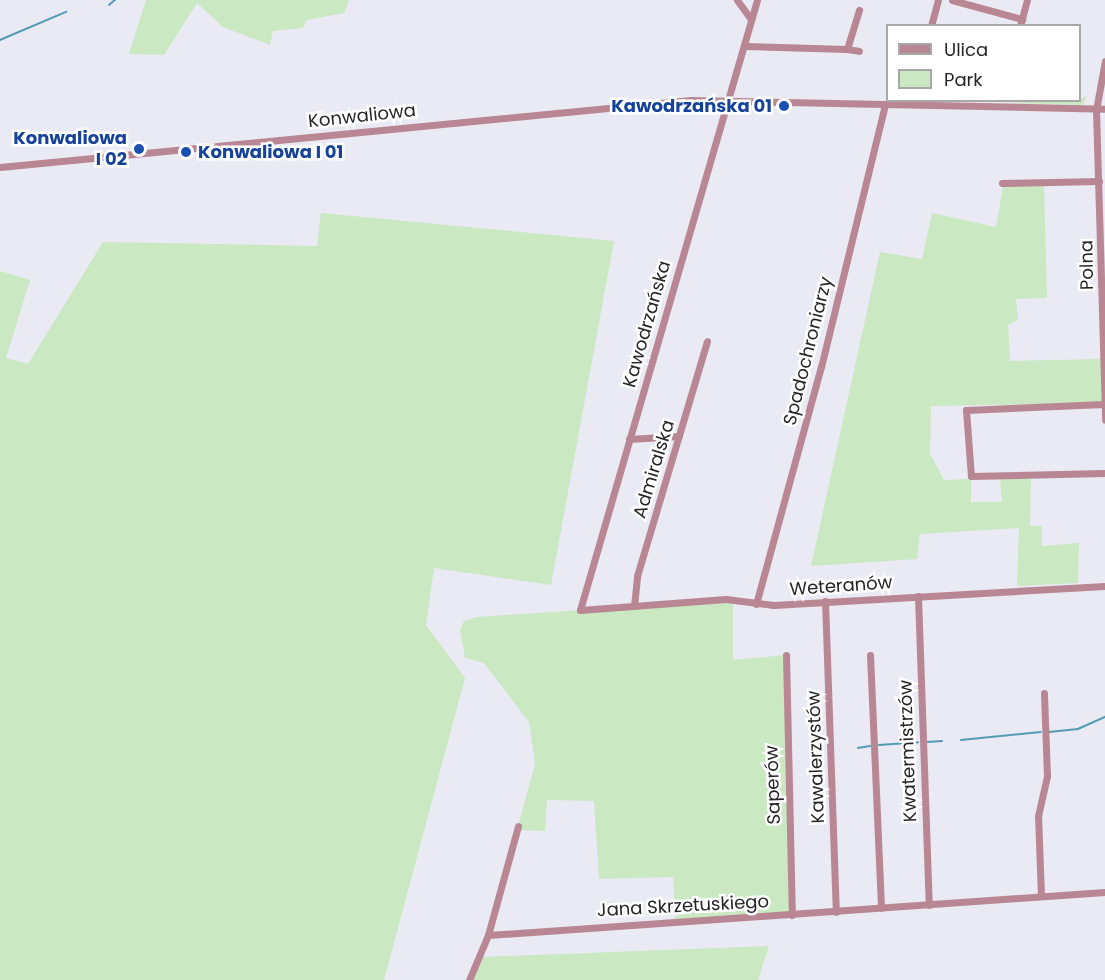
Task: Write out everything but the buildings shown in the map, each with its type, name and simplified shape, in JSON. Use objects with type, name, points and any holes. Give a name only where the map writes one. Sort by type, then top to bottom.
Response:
[{"type":"street","points":[[736,0],[751,19]]},
{"type":"street","name":"Kawodrzańska","points":[[580,610],[757,0]]},
{"type":"street","points":[[932,24],[938,0]]},
{"type":"street","points":[[952,0],[1021,22],[1027,0]]},
{"type":"street","points":[[847,49],[859,10]]},
{"type":"street","points":[[744,46],[859,51]]},
{"type":"street","name":"Polna","points":[[1105,61],[1096,110],[1105,420]]},
{"type":"street","name":"Konwaliowa","points":[[0,167],[661,102],[728,99],[1105,109]]},
{"type":"street","name":"Spadochroniarzy","points":[[756,604],[821,367],[885,104]]},
{"type":"street","points":[[1002,183],[1099,181]]},
{"type":"street","name":"Admiralska","points":[[634,606],[638,576],[707,341]]},
{"type":"street","points":[[1104,404],[966,410],[971,476],[1105,473]]},
{"type":"street","points":[[629,440],[679,436]]},
{"type":"street","name":"Weteranów","points":[[580,610],[726,599],[756,604],[1105,586]]},
{"type":"street","name":"Kwatermistrzów","points":[[918,596],[929,905]]},
{"type":"street","name":"Kawalerzystów","points":[[825,601],[836,912]]},
{"type":"street","name":"Saperów","points":[[786,655],[792,915]]},
{"type":"street","points":[[870,655],[881,908]]},
{"type":"street","points":[[1041,896],[1038,816],[1047,776],[1044,693]]},
{"type":"street","points":[[469,980],[488,935],[518,826]]},
{"type":"street","name":"Jana Skrzetuskiego","points":[[488,935],[1105,892]]},
{"type":"green space","points":[[146,0],[349,0],[344,13],[307,20],[303,28],[273,31],[270,45],[223,27],[197,3],[164,55],[129,54]]},
{"type":"green space","points":[[1087,95],[1083,105],[1006,103],[1081,102]]},
{"type":"green space","points":[[1044,185],[1047,298],[1016,299],[1018,320],[1008,325],[1010,361],[1101,359],[1102,403],[931,406],[930,454],[944,480],[971,479],[971,502],[1002,502],[1000,479],[1031,479],[1030,526],[1042,526],[1042,546],[1079,543],[1078,583],[1017,586],[1019,528],[920,534],[917,559],[811,566],[880,252],[922,259],[932,213],[996,227],[1003,186]]},
{"type":"green space","points":[[321,213],[614,241],[551,585],[434,568],[426,625],[465,678],[384,980],[0,980],[0,271],[30,280],[6,358],[28,364],[103,242],[317,246]]},
{"type":"green space","points":[[733,600],[733,660],[786,655],[792,915],[676,924],[673,877],[599,879],[594,801],[547,800],[545,831],[517,830],[535,764],[529,722],[484,663],[465,658],[460,629],[464,621],[476,617]]},
{"type":"green space","points":[[769,946],[758,980],[469,980],[480,957]]},
{"type":"waterway","points":[[109,5],[115,0]]},
{"type":"waterway","points":[[0,40],[66,12]]},
{"type":"waterway","points":[[1049,732],[1078,729],[1105,717]]},
{"type":"waterway","points":[[961,740],[1041,732]]},
{"type":"waterway","points":[[927,742],[942,741]]},
{"type":"waterway","points":[[879,745],[918,742]]},
{"type":"waterway","points":[[858,748],[870,746]]},
{"type":"place","name":"Kawodrzańska 01","points":[[784,106]]},
{"type":"place","name":"Konwaliowa I 02","points":[[139,149]]},
{"type":"place","name":"Konwaliowa I 01","points":[[186,152]]}]
